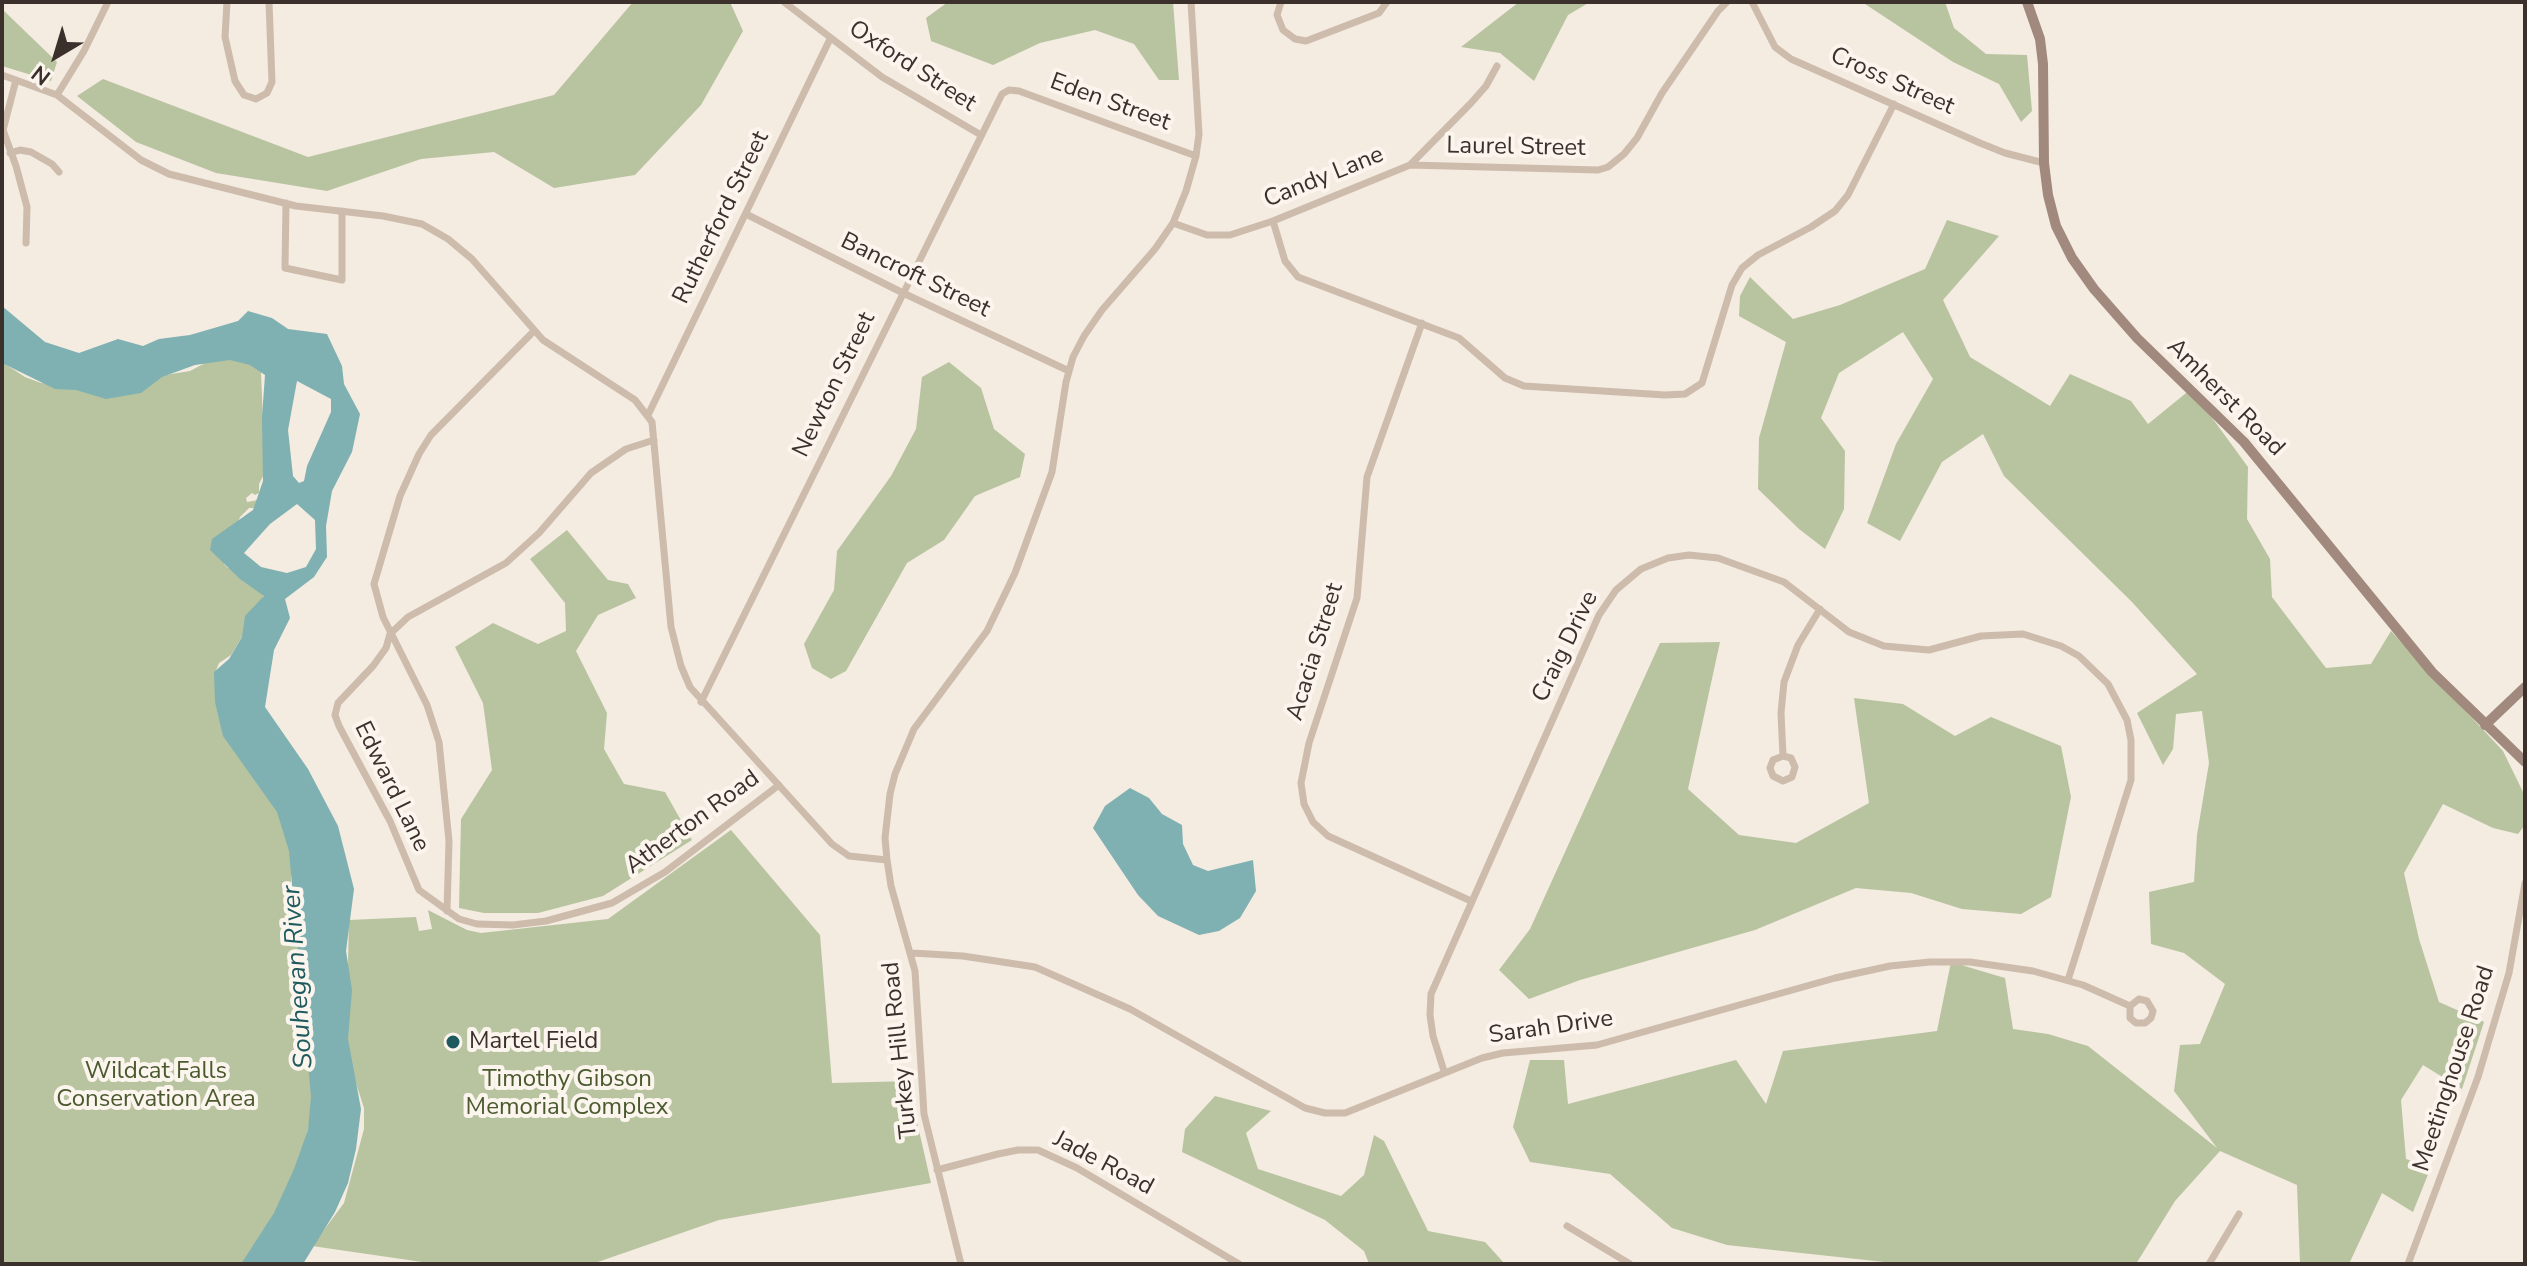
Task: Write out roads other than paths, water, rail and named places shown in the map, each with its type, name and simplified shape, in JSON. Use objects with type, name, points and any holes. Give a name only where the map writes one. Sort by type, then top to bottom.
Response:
[{"type":"street","points":[[57,95],[97,28],[108,2]]},
{"type":"street","points":[[227,2],[225,37],[235,81],[244,95],[256,99],[267,93],[272,82],[269,2]]},
{"type":"street","name":"Oxford Street","points":[[784,2],[882,77],[981,135]]},
{"type":"street","name":"Turkey Hill Road","points":[[961,1264],[924,1114],[917,991],[912,953],[891,886],[886,823],[895,774],[914,729],[975,649],[1006,594],[1052,472],[1069,371],[1084,336],[1102,310],[1155,249],[1173,223],[1186,191],[1196,156],[1198,120],[1191,2]]},
{"type":"street","points":[[1281,2],[1277,15],[1283,30],[1290,37],[1306,41],[1379,13],[1387,2]]},
{"type":"street","name":"Laurel Street","points":[[1410,165],[1598,170],[1608,167],[1637,138],[1662,93],[1727,2]]},
{"type":"street","name":"Cross Street","points":[[1752,2],[1768,36],[1783,53],[2005,153],[2044,163]]},
{"type":"street","name":"Amherst Road","points":[[2027,2],[2040,39],[2043,64],[2044,163],[2048,195],[2066,248],[2094,289],[2137,338],[2244,442],[2432,672],[2525,762]]},
{"type":"street","name":"Rutherford Street","points":[[648,415],[830,39]]},
{"type":"street","name":"Candy Lane","points":[[1173,223],[1207,235],[1230,235],[1273,221],[1410,165],[1486,86],[1497,66]]},
{"type":"street","points":[[2,75],[57,95],[130,152],[155,168],[191,181],[286,203],[422,224],[448,239],[472,259],[533,332],[626,393],[648,415],[654,440],[671,627],[690,687],[840,850],[860,859],[887,860]]},
{"type":"street","points":[[16,80],[3,136],[27,207],[26,243]]},
{"type":"street","name":"Eden Street","points":[[1009,90],[1196,156]]},
{"type":"street","name":"Newton Street","points":[[701,702],[981,135],[1002,94],[1009,90]]},
{"type":"street","points":[[1273,221],[1285,261],[1298,277],[1459,338],[1505,378],[1524,386],[1685,394],[1702,383],[1732,285],[1742,268],[1758,255],[1835,211],[1848,195],[1894,104]]},
{"type":"street","points":[[10,153],[20,150],[31,152],[52,164],[59,172]]},
{"type":"street","points":[[286,203],[285,268],[342,280],[342,211]]},
{"type":"street","name":"Bancroft Street","points":[[746,214],[903,293],[1069,371]]},
{"type":"street","name":"Acacia Street","points":[[1422,323],[1367,477],[1357,598],[1309,743],[1301,783],[1304,804],[1313,822],[1328,836],[1471,901]]},
{"type":"street","points":[[447,911],[449,841],[439,742],[427,705],[390,634],[374,584],[400,496],[413,464],[431,435],[533,332]]},
{"type":"street","points":[[390,634],[408,617],[506,563],[539,533],[591,473],[626,449],[654,440]]},
{"type":"street","name":"Craig Drive","points":[[1444,1071],[1433,1036],[1431,994],[1471,901],[1599,615],[1610,598],[1632,576],[1668,558],[1709,555],[1784,582],[1858,636],[1894,649],[1938,649],[2003,633],[2043,639],[2079,656],[2108,684],[2127,720],[2132,750],[2131,780],[2068,980]]},
{"type":"street","points":[[1783,756],[1781,713],[1784,682],[1798,645],[1820,609]]},
{"type":"street","name":"Edward Lane","points":[[390,634],[386,648],[338,703],[335,715],[390,821],[414,882],[428,899],[447,911]]},
{"type":"street","points":[[2485,725],[2525,687]]},
{"type":"street","name":"Atherton Road","points":[[447,911],[459,919],[477,924],[513,925],[565,917],[612,903],[665,872],[779,785]]},
{"type":"street","name":"Meetinghouse Road","points":[[2408,1264],[2459,1133],[2483,1061],[2509,973],[2525,883]]},
{"type":"street","name":"Sarah Drive","points":[[912,953],[963,956],[1035,967],[1130,1009],[1305,1108],[1325,1113],[1345,1113],[1444,1071],[1503,1053],[1597,1045],[1890,966],[1930,962],[1986,963],[2068,980],[2130,1006]]},
{"type":"street","name":"Jade Road","points":[[937,1170],[1018,1150],[1038,1150],[1077,1168],[1239,1264]]},
{"type":"street","points":[[2209,1264],[2239,1214]]},
{"type":"street","points":[[1567,1226],[1630,1264]]},
{"type":"water","points":[[2,306],[45,342],[79,353],[118,339],[143,346],[159,339],[190,335],[238,321],[248,311],[272,318],[288,329],[327,334],[342,366],[344,384],[360,414],[352,452],[332,491],[326,526],[327,557],[314,577],[285,599],[290,618],[274,650],[265,707],[308,769],[338,826],[354,889],[346,951],[352,990],[348,1039],[361,1109],[356,1149],[348,1183],[335,1212],[303,1264],[241,1264],[274,1213],[294,1169],[308,1130],[311,1097],[289,851],[277,812],[223,736],[215,702],[214,672],[229,659],[242,637],[245,616],[264,596],[240,579],[210,550],[212,539],[253,510],[263,481],[265,375],[250,365],[230,360],[195,365],[162,377],[141,393],[106,399],[76,390],[55,389],[2,363]],"holes":[[[297,381],[331,399],[331,412],[307,466],[304,481],[299,483],[293,476],[288,430]],[[297,504],[315,520],[316,549],[306,567],[287,573],[261,567],[244,553],[270,524]]]},
{"type":"water","points":[[1130,788],[1149,798],[1162,814],[1182,825],[1183,844],[1193,865],[1208,871],[1253,860],[1256,891],[1240,918],[1219,931],[1199,935],[1158,916],[1138,895],[1093,828],[1105,806]]},
{"type":"place","name":"Martel Field","points":[[453,1042]]},
{"type":"water label","name":"Souhegan River","points":[[299,977]]},
{"type":"park label","name":"Wildcat Falls Conservation Area","points":[[156,1086]]},
{"type":"park label","name":"Timothy Gibson Memorial Complex","points":[[567,1094]]}]
